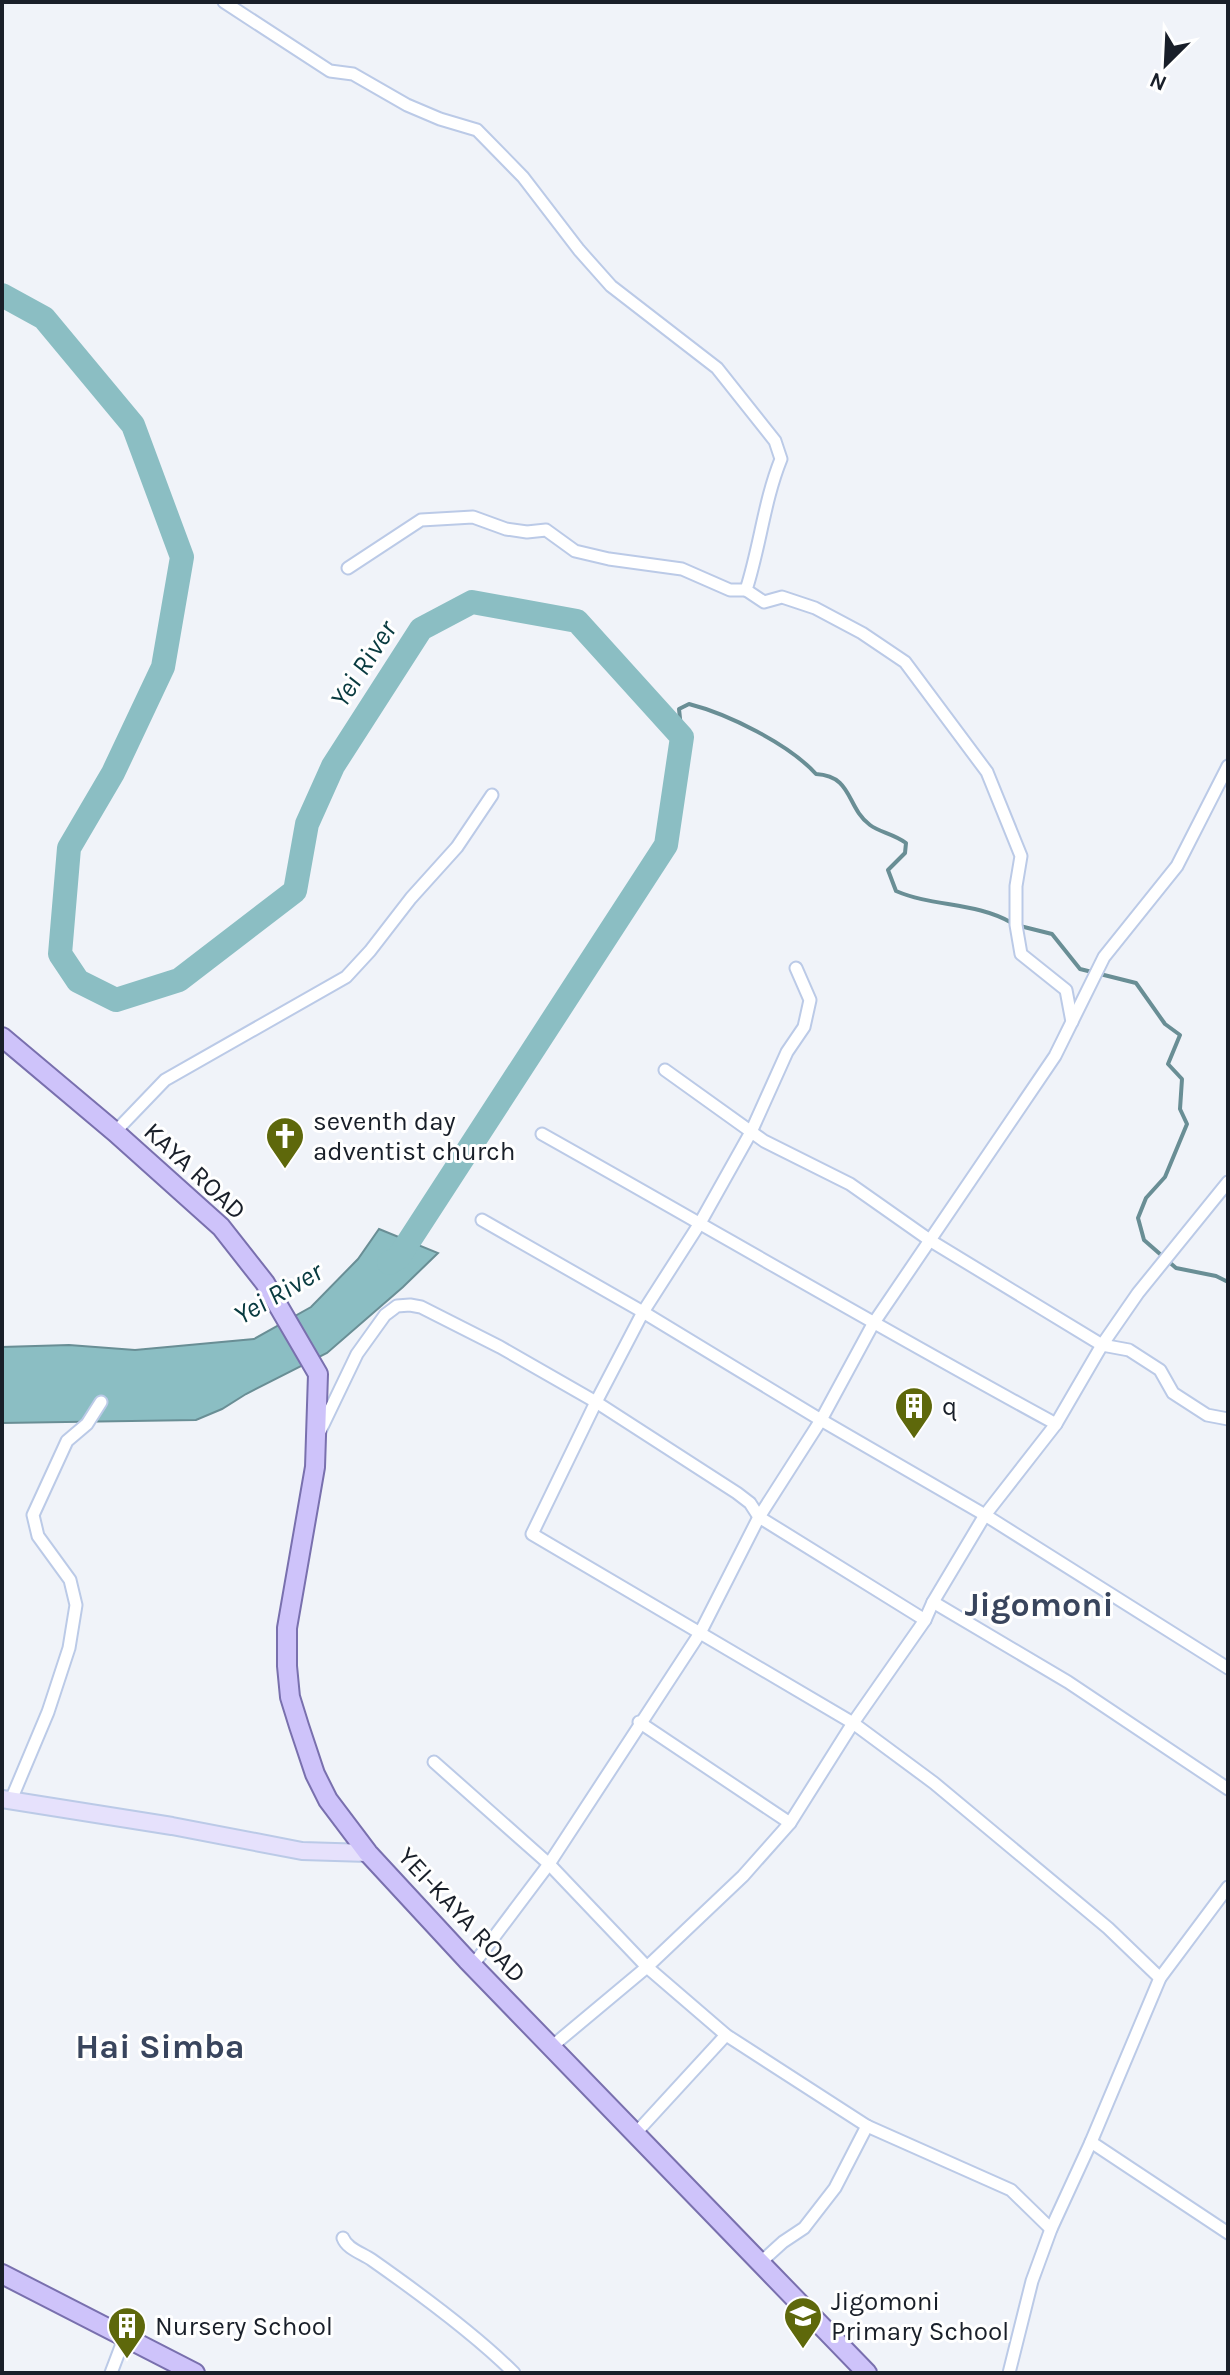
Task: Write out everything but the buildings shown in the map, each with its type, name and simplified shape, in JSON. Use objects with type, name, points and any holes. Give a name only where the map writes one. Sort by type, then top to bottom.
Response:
[{"type":"main road","name":"KAYA ROAD","points":[[2,1037],[221,1227],[276,1300],[318,1374]]},
{"type":"main road","name":"YEI-KAYA ROAD","points":[[318,1374],[315,1467],[287,1628],[290,1697],[315,1774],[328,1800],[368,1853],[550,2048],[867,2373]]},
{"type":"main road","points":[[2,2274],[195,2373]]},
{"type":"street","points":[[224,2],[330,71],[353,74],[407,105],[477,130],[523,177],[611,286],[717,368],[775,441],[781,459],[771,486],[757,558],[746,590]]},
{"type":"street","points":[[348,568],[421,520],[473,517],[506,529],[527,532],[546,530],[575,551],[682,569],[730,590],[746,590],[764,602],[782,597],[815,608],[862,633],[905,662],[987,772],[1021,856],[1016,886],[1021,954],[1066,990],[1072,1022]]},
{"type":"street","points":[[473,1965],[549,1864],[700,1633],[759,1517],[821,1420],[873,1324],[1055,1056],[1100,964],[1177,866],[1228,766]]},
{"type":"street","points":[[115,1132],[165,1080],[346,977],[457,847],[492,795]]},
{"type":"street","points":[[796,968],[810,1000],[804,1027],[787,1052],[751,1132],[700,1223],[643,1312],[532,1534],[853,1723],[934,1783],[1108,1928],[1160,1978]]},
{"type":"street","points":[[665,1070],[751,1132],[786,1154],[850,1184],[931,1241],[1102,1345],[1129,1350],[1160,1370],[1173,1393],[1207,1415],[1228,1419]]},
{"type":"street","points":[[542,1134],[873,1324],[1056,1424]]},
{"type":"street","points":[[550,2048],[647,1967],[743,1876],[790,1823],[853,1723],[925,1620],[985,1515],[1056,1424],[1102,1345],[1228,1182]]},
{"type":"street","points":[[482,1220],[985,1515],[1228,1668]]},
{"type":"street","points":[[318,1435],[357,1354],[385,1315],[397,1306],[421,1307],[500,1347],[596,1402],[737,1493],[750,1503],[759,1517],[925,1620]]},
{"type":"street","points":[[101,1402],[87,1424],[67,1441],[33,1515],[38,1536],[70,1580],[76,1605],[69,1648],[48,1712],[6,1800],[172,1826],[302,1851],[368,1853]]},
{"type":"street","points":[[933,1602],[1068,1682],[1228,1789]]},
{"type":"street","points":[[639,1722],[790,1823]]},
{"type":"street","points":[[434,1762],[549,1864],[647,1967],[726,2035],[867,2126],[1011,2190],[1051,2229]]},
{"type":"street","points":[[1009,2373],[1032,2281],[1051,2229],[1160,1978],[1228,1887]]},
{"type":"street","points":[[635,2134],[726,2035]]},
{"type":"street","points":[[761,2262],[804,2228],[828,2198],[867,2126]]},
{"type":"street","points":[[1091,2142],[1228,2233]]},
{"type":"street","points":[[343,2238],[345,2244],[371,2259],[495,2354],[514,2373]]},
{"type":"street","points":[[111,2373],[125,2336]]},
{"type":"water","points":[[379,1229],[438,1253],[327,1353],[222,1409],[196,1420],[2,1423],[2,1347],[69,1345],[135,1350],[254,1339],[311,1307],[358,1259]]},
{"type":"waterway","name":"Yei River","points":[[2,295],[44,318],[133,425],[182,557],[163,667],[113,773],[69,848],[60,954],[78,981],[116,1000],[179,980],[295,891],[307,824],[333,766],[421,629],[472,602],[577,621],[682,737],[666,845],[398,1258],[389,1263]]},
{"type":"waterway","points":[[682,737],[679,709],[689,704],[722,715],[774,741],[816,774],[837,780],[870,825],[906,843],[905,853],[888,870],[896,891],[984,911],[1012,923]]},
{"type":"waterway","points":[[1020,926],[1052,934],[1080,969],[1136,983],[1165,1024],[1180,1035],[1168,1064],[1182,1079],[1180,1109],[1187,1124],[1165,1177],[1146,1198],[1138,1218],[1144,1240],[1176,1268],[1216,1276],[1228,1282]]},
{"type":"place","name":"seventh day adventist church","points":[[285,1170]]},
{"type":"place","name":"q","points":[[914,1440]]},
{"type":"place","name":"Jigomoni Primary School","points":[[803,2350]]},
{"type":"place","name":"Nursery School","points":[[127,2360]]},
{"type":"district","name":"Jigomoni","points":[[1039,1605]]},
{"type":"district","name":"Hai Simba","points":[[160,2047]]}]
